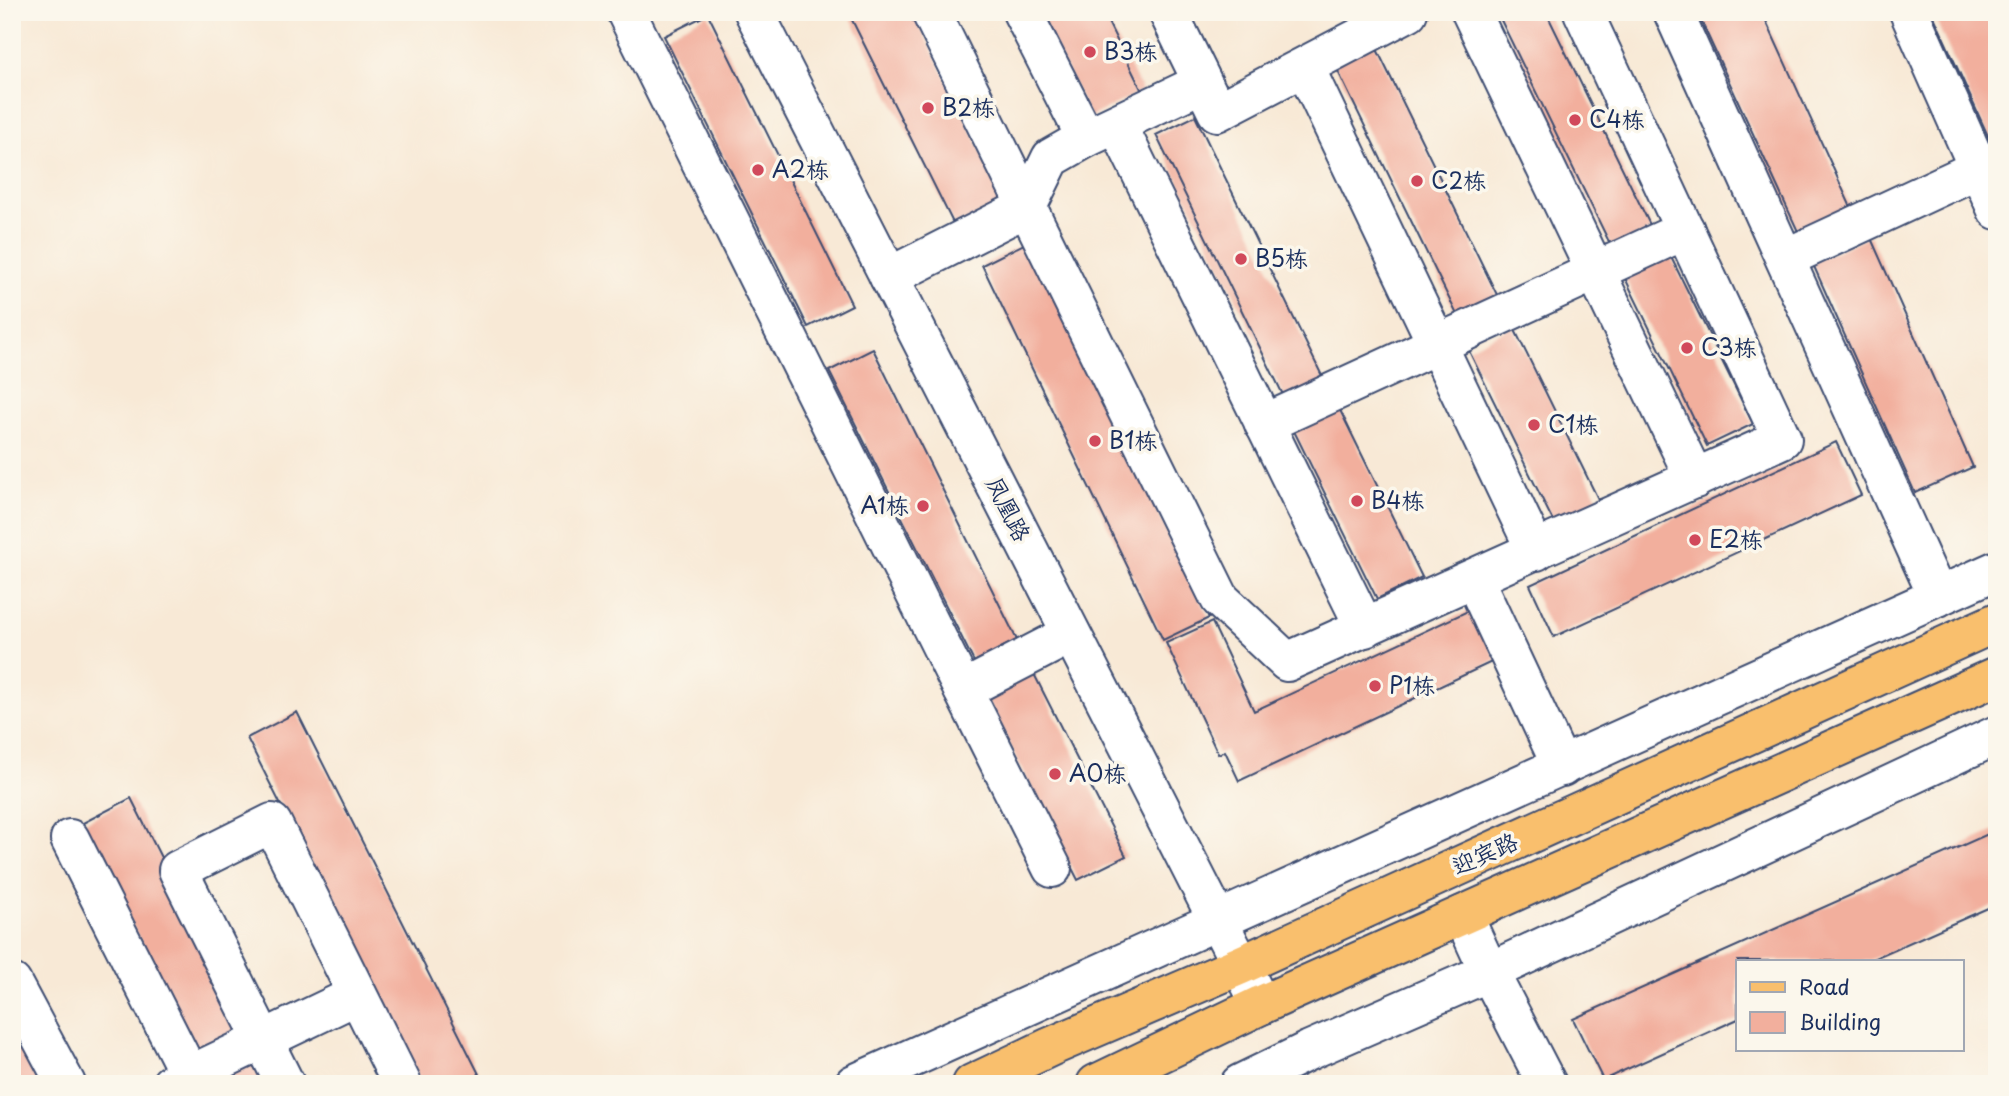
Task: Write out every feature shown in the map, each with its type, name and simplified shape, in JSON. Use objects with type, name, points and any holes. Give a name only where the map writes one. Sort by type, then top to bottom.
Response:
[{"type":"main road","name":"迎宾路","points":[[972,1084],[1997,622]]},
{"type":"main road","name":"迎宾路","points":[[1096,1084],[1261,1005],[1462,915],[1994,682]]},
{"type":"street","points":[[626,12],[1052,868]]},
{"type":"street","name":"凤凰路","points":[[754,12],[1261,1005]]},
{"type":"street","points":[[931,12],[1220,599],[1287,663],[1782,439],[1583,12]]},
{"type":"street","points":[[1022,12],[1101,131],[1264,424],[1364,628]]},
{"type":"street","points":[[1168,12],[1217,112],[1408,12]]},
{"type":"street","points":[[1471,12],[1695,479]]},
{"type":"street","points":[[1673,12],[1938,597]]},
{"type":"street","points":[[1909,12],[1987,164],[1997,210]]},
{"type":"street","points":[[1305,68],[1536,551]]},
{"type":"street","points":[[889,277],[1027,207],[1051,158],[1202,83]]},
{"type":"street","points":[[1786,258],[1987,164]]},
{"type":"street","points":[[1264,424],[1685,230]]},
{"type":"street","points":[[854,1084],[1997,570]]},
{"type":"street","points":[[1474,579],[1562,767]]},
{"type":"street","points":[[963,690],[1071,634]]},
{"type":"street","points":[[1240,1084],[1996,738]]},
{"type":"street","points":[[285,1084],[178,870],[272,823],[402,1084]]},
{"type":"street","points":[[70,839],[185,1081],[358,995]]},
{"type":"street","points":[[1462,915],[1548,1084]]},
{"type":"street","points":[[12,983],[66,1084]]},
{"type":"building","name":"B2栋","points":[[848,12],[913,12],[1008,204],[956,229]]},
{"type":"building","name":"B3栋","points":[[1038,12],[1103,12],[1142,91],[1090,117]]},
{"type":"building","name":"C4栋","points":[[1497,12],[1546,12],[1652,229],[1612,248]]},
{"type":"building","points":[[1697,12],[1762,12],[1854,214],[1801,238]]},
{"type":"building","points":[[1932,12],[1995,12],[1997,16],[1997,146],[1993,147]]},
{"type":"building","name":"A2栋","points":[[708,14],[852,305],[808,327],[664,36]]},
{"type":"building","name":"C2栋","points":[[1371,37],[1502,305],[1462,325],[1331,57]]},
{"type":"building","name":"B5栋","points":[[1195,116],[1326,384],[1287,403],[1156,135]]},
{"type":"building","points":[[1870,236],[1973,467],[1915,493],[1812,262]]},
{"type":"building","name":"B1栋","points":[[1028,242],[1209,618],[1163,640],[982,265]]},
{"type":"building","name":"C3栋","points":[[1667,249],[1753,424],[1707,446],[1622,272]]},
{"type":"building","name":"C1栋","points":[[1513,326],[1599,501],[1554,523],[1468,349]]},
{"type":"building","name":"A1栋","points":[[873,349],[1017,640],[974,662],[829,371]]},
{"type":"building","name":"B4栋","points":[[1336,402],[1422,577],[1377,599],[1291,425]]},
{"type":"building","name":"E2栋","points":[[1836,442],[1861,495],[1554,637],[1530,585]]},
{"type":"building","name":"P1栋","points":[[1472,609],[1496,660],[1239,781],[1225,751],[1218,754],[1166,643],[1212,622],[1254,711]]},
{"type":"building","name":"A0栋","points":[[1031,668],[1126,856],[1078,880],[983,692]]},
{"type":"building","points":[[297,712],[484,1084],[422,1084],[247,738]]},
{"type":"building","points":[[131,798],[275,1084],[213,1084],[81,824]]},
{"type":"building","points":[[1997,830],[1997,904],[1870,960],[1736,960],[1736,1020],[1603,1080],[1573,1019]]},
{"type":"building","points":[[12,1019],[47,1084],[12,1084]]},
{"type":"place","name":"B3栋","points":[[1090,52]]},
{"type":"place","name":"B2栋","points":[[928,108]]},
{"type":"place","name":"C4栋","points":[[1575,120]]},
{"type":"place","name":"A2栋","points":[[758,170]]},
{"type":"place","name":"C2栋","points":[[1417,181]]},
{"type":"place","name":"B5栋","points":[[1241,259]]},
{"type":"place","name":"C3栋","points":[[1687,348]]},
{"type":"place","name":"C1栋","points":[[1534,425]]},
{"type":"place","name":"B1栋","points":[[1095,441]]},
{"type":"place","name":"B4栋","points":[[1357,501]]},
{"type":"place","name":"A1栋","points":[[923,506]]},
{"type":"place","name":"E2栋","points":[[1695,540]]},
{"type":"place","name":"P1栋","points":[[1375,686]]},
{"type":"place","name":"A0栋","points":[[1055,774]]}]
